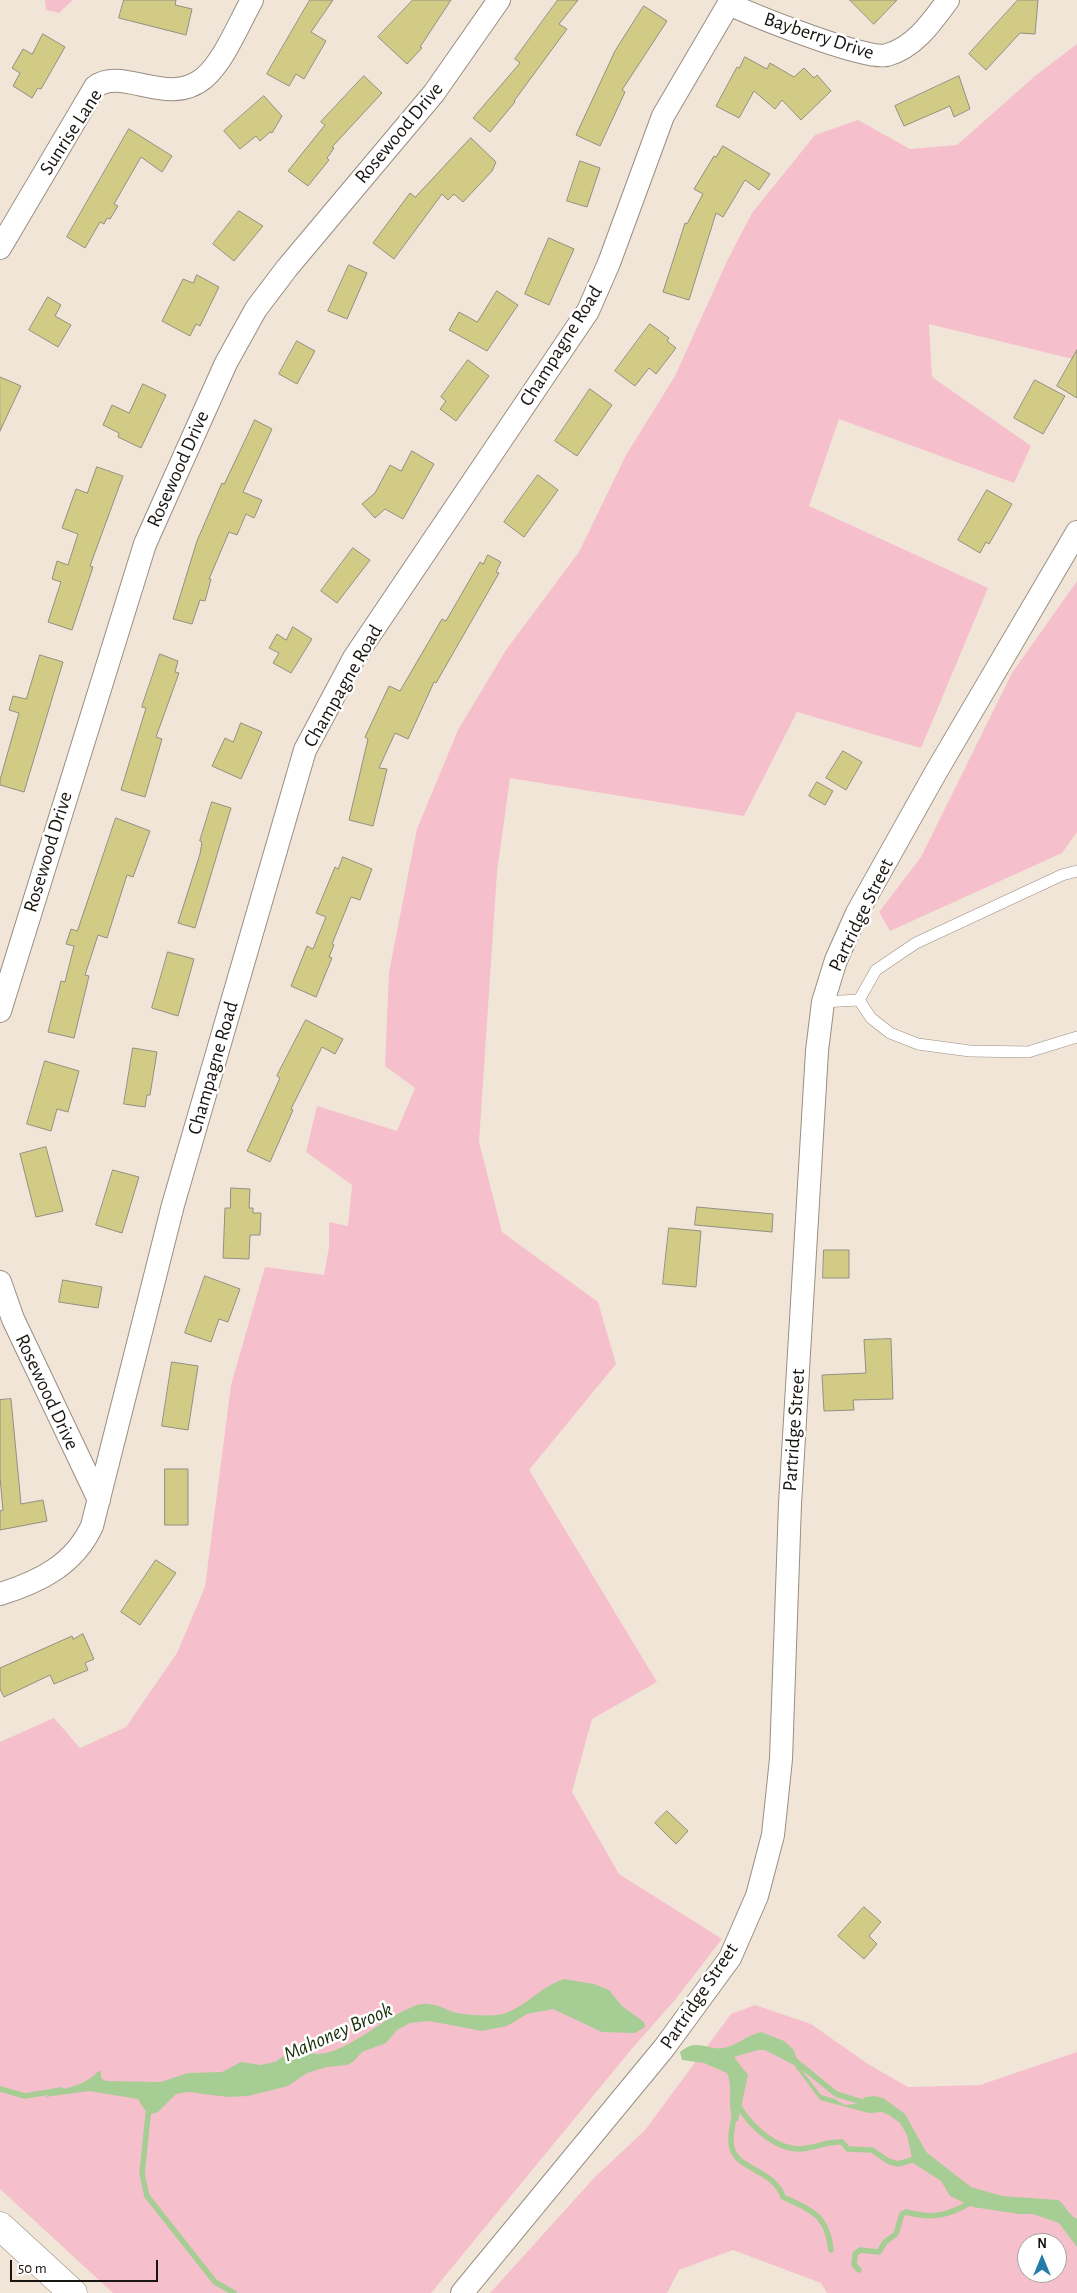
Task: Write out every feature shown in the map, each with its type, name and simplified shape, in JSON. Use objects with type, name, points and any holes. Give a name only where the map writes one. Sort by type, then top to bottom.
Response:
[{"type":"main road","points":[[0,2226],[73,2293]]},
{"type":"street","name":"Sunrise Lane","points":[[0,248],[95,87],[112,80],[178,90],[194,86],[212,69],[252,0]]},
{"type":"street","name":"Rosewood Drive","points":[[0,1011],[145,544],[161,503],[234,346],[266,295],[439,87],[499,0]]},
{"type":"street","name":"Bayberry Drive","points":[[730,2],[778,25],[859,52],[880,56],[892,54],[910,43],[930,24],[948,0]]},
{"type":"street","name":"Champagne Road","points":[[0,1594],[32,1583],[66,1562],[86,1539],[99,1500],[173,1205],[305,750],[354,658],[588,311],[609,263],[664,116],[730,2]]},
{"type":"street","name":"Partridge Street","points":[[462,2293],[664,2048],[730,1958],[757,1896],[774,1835],[782,1758],[790,1504],[817,1051],[823,1002],[836,960],[857,913],[936,772],[1077,532]]},
{"type":"street","name":"Rosewood Drive","points":[[0,1282],[13,1319],[99,1500]]},
{"type":"lane","points":[[859,1000],[876,970],[916,943],[1062,875],[1077,871]]},
{"type":"lane","points":[[823,1002],[859,1000]]},
{"type":"lane","points":[[859,1000],[871,1018],[890,1033],[918,1044],[970,1051],[1028,1052],[1077,1037]]},
{"type":"shaded area","points":[[45,0],[73,0],[59,13],[46,10]]},
{"type":"shaded area","points":[[1077,44],[1077,360],[929,324],[932,377],[1031,446],[1014,483],[839,419],[809,506],[988,588],[921,748],[797,712],[744,816],[510,778],[497,872],[479,1142],[502,1232],[598,1302],[616,1364],[529,1470],[657,1682],[592,1719],[572,1792],[619,1874],[722,1939],[675,2000],[635,2045],[431,2293],[113,2293],[0,2189],[0,1742],[54,1718],[80,1748],[126,1727],[177,1653],[205,1587],[231,1385],[265,1267],[324,1275],[329,1247],[329,1222],[348,1226],[352,1185],[306,1152],[317,1106],[397,1131],[415,1088],[385,1066],[389,972],[417,829],[458,730],[506,650],[579,552],[626,455],[675,376],[727,261],[752,213],[815,135],[858,120],[910,149],[957,145],[1035,76]]},
{"type":"shaded area","points":[[1077,581],[1077,832],[1062,853],[890,931],[879,912],[921,857],[1012,673]]},
{"type":"shaded area","points":[[564,1979],[594,1984],[609,1990],[622,2006],[644,2022],[645,2027],[635,2033],[602,2032],[553,2009],[527,2014],[507,2026],[482,2031],[429,2021],[410,2023],[397,2030],[386,2043],[362,2052],[353,2062],[347,2065],[327,2067],[307,2073],[288,2086],[248,2096],[228,2097],[188,2092],[176,2094],[158,2112],[152,2114],[144,2109],[138,2099],[89,2091],[45,2097],[86,2081],[101,2071],[101,2078],[106,2081],[161,2082],[188,2073],[222,2072],[241,2062],[260,2065],[275,2062],[294,2049],[303,2048],[312,2053],[337,2050],[397,2014],[422,2004],[433,2005],[463,2014],[497,2015],[506,2013],[555,1982]]},
{"type":"shaded area","points":[[755,2005],[811,2024],[868,2064],[908,2087],[980,2085],[1077,2052],[1077,2293],[827,2293],[821,2283],[733,2250],[679,2270],[667,2293],[490,2293],[594,2178],[645,2130],[731,2014]]},
{"type":"shaded area","points":[[761,2032],[784,2041],[793,2049],[801,2069],[821,2095],[835,2099],[844,2105],[857,2104],[865,2097],[875,2096],[883,2098],[905,2114],[926,2152],[971,2187],[1002,2196],[1058,2200],[1077,2219],[1077,2247],[1059,2223],[1033,2214],[1019,2214],[973,2207],[950,2196],[941,2181],[913,2163],[907,2135],[900,2123],[882,2112],[869,2113],[820,2100],[794,2065],[765,2050],[758,2050],[734,2057],[748,2075],[738,2121],[734,2121],[727,2073],[704,2063],[682,2060],[680,2052],[692,2045],[724,2048]]},
{"type":"building","points":[[124,0],[176,0],[175,5],[192,9],[186,35],[119,18]]},
{"type":"building","points":[[310,0],[333,0],[311,32],[326,41],[304,79],[296,74],[289,86],[267,74]]},
{"type":"building","points":[[413,0],[451,0],[420,47],[422,48],[407,64],[378,37]]},
{"type":"building","points":[[558,0],[578,0],[559,24],[567,29],[515,102],[490,132],[473,118],[520,63],[515,59]]},
{"type":"building","points":[[850,0],[897,0],[874,24]]},
{"type":"building","points":[[1018,0],[1038,0],[1035,34],[1020,33],[986,70],[969,54]]},
{"type":"building","points":[[644,6],[667,21],[622,90],[625,92],[600,146],[576,135],[615,51]]},
{"type":"building","points":[[43,34],[65,47],[41,89],[38,88],[32,98],[13,86],[20,73],[12,68],[23,49],[32,54]]},
{"type":"building","points":[[745,57],[767,69],[770,63],[794,77],[804,68],[814,78],[817,75],[831,91],[801,120],[782,100],[775,109],[754,91],[739,118],[716,106],[737,67],[739,68]]},
{"type":"building","points":[[364,76],[382,93],[332,147],[334,148],[327,158],[329,160],[308,186],[288,171],[325,125],[321,122]]},
{"type":"building","points":[[959,76],[970,109],[954,117],[950,106],[904,126],[895,106]]},
{"type":"building","points":[[264,96],[282,116],[272,133],[270,132],[260,141],[256,136],[240,149],[224,131]]},
{"type":"building","points":[[129,129],[172,156],[162,172],[141,157],[114,204],[118,206],[110,219],[107,218],[104,224],[100,222],[85,248],[67,237]]},
{"type":"building","points":[[471,138],[496,162],[492,171],[463,202],[454,194],[448,200],[442,194],[394,259],[373,243],[410,193],[415,197]]},
{"type":"building","points":[[723,146],[770,174],[759,190],[745,180],[723,217],[716,213],[689,300],[663,292],[685,223],[687,224],[703,194],[694,189],[714,156],[716,157]]},
{"type":"building","points":[[580,161],[600,168],[587,207],[567,201]]},
{"type":"building","points":[[239,211],[263,226],[234,261],[213,244]]},
{"type":"building","points":[[549,238],[574,249],[549,305],[525,294]]},
{"type":"building","points":[[349,265],[367,273],[347,319],[328,311]]},
{"type":"building","points":[[197,275],[219,287],[200,326],[196,324],[190,336],[162,321],[183,279],[193,283]]},
{"type":"building","points":[[497,291],[518,305],[487,351],[449,330],[459,312],[477,322]]},
{"type":"building","points":[[48,297],[61,305],[55,316],[71,325],[58,347],[29,330]]},
{"type":"building","points":[[650,324],[669,338],[667,341],[676,348],[656,374],[649,368],[635,386],[615,371]]},
{"type":"building","points":[[297,341],[315,351],[297,384],[279,374]]},
{"type":"building","points":[[1077,350],[1077,398],[1057,386]]},
{"type":"building","points":[[468,360],[489,376],[456,421],[440,409],[446,401],[441,397]]},
{"type":"building","points":[[0,377],[21,386],[0,431]]},
{"type":"building","points":[[1035,380],[1065,396],[1043,434],[1014,418]]},
{"type":"building","points":[[143,384],[166,395],[141,448],[118,437],[119,433],[103,425],[112,405],[129,413]]},
{"type":"building","points":[[590,389],[612,405],[577,456],[555,441]]},
{"type":"building","points":[[255,420],[272,429],[243,492],[262,500],[254,518],[246,514],[237,535],[229,532],[209,579],[211,579],[205,601],[200,600],[192,624],[173,619],[197,541],[222,483],[224,484]]},
{"type":"building","points":[[412,451],[434,464],[403,519],[385,509],[375,518],[362,504],[375,493],[390,465],[401,471]]},
{"type":"building","points":[[97,467],[123,476],[90,566],[93,567],[72,630],[48,622],[61,582],[52,579],[57,561],[68,565],[78,534],[62,528],[76,489],[87,493]]},
{"type":"building","points":[[538,475],[558,490],[524,537],[504,522]]},
{"type":"building","points":[[987,490],[1012,504],[989,544],[986,542],[980,553],[958,540]]},
{"type":"building","points":[[353,548],[370,560],[337,603],[321,591]]},
{"type":"building","points":[[488,555],[501,562],[496,572],[499,573],[436,683],[434,682],[408,739],[395,733],[379,768],[387,769],[373,826],[349,820],[368,739],[365,737],[389,686],[400,691],[442,619],[446,621],[480,562],[483,564]]},
{"type":"building","points":[[293,627],[312,639],[291,673],[273,663],[279,653],[269,648],[277,634],[286,640]]},
{"type":"building","points":[[160,654],[178,661],[175,672],[179,673],[156,737],[162,739],[145,797],[121,790],[146,708],[142,707]]},
{"type":"building","points":[[40,655],[63,662],[24,792],[0,785],[0,780],[19,713],[9,710],[13,696],[26,699]]},
{"type":"building","points":[[241,723],[262,732],[241,779],[212,766],[225,738],[233,742]]},
{"type":"building","points":[[843,751],[862,762],[846,790],[826,778]]},
{"type":"building","points":[[817,782],[833,791],[825,805],[809,796]]},
{"type":"building","points":[[212,802],[231,808],[195,928],[178,923],[200,854],[202,842],[200,841]]},
{"type":"building","points":[[116,818],[150,831],[133,877],[127,875],[107,938],[98,935],[85,975],[89,976],[74,1038],[48,1032],[61,981],[65,982],[74,946],[66,944],[71,929],[77,931]]},
{"type":"building","points":[[343,857],[372,869],[360,900],[351,897],[332,944],[334,945],[329,957],[332,958],[316,997],[291,986],[307,946],[313,949],[326,917],[316,913],[335,867],[338,869]]},
{"type":"building","points":[[168,952],[194,959],[178,1016],[152,1008]]},
{"type":"building","points":[[306,1020],[343,1039],[335,1054],[322,1047],[291,1109],[293,1110],[270,1162],[247,1151],[280,1078],[277,1076]]},
{"type":"building","points":[[133,1048],[157,1052],[150,1095],[147,1095],[145,1107],[124,1104]]},
{"type":"building","points":[[45,1061],[79,1071],[68,1112],[57,1109],[51,1131],[27,1124]]},
{"type":"building","points":[[46,1147],[63,1211],[36,1217],[20,1154]]},
{"type":"building","points":[[113,1170],[139,1177],[122,1233],[96,1225]]},
{"type":"building","points":[[231,1188],[250,1189],[249,1208],[253,1208],[253,1213],[261,1213],[260,1235],[250,1235],[249,1259],[223,1258],[225,1208],[230,1208]]},
{"type":"building","points":[[697,1207],[773,1214],[772,1232],[695,1225]]},
{"type":"building","points":[[669,1228],[701,1231],[696,1287],[663,1284]]},
{"type":"building","points":[[824,1250],[849,1250],[849,1278],[823,1278]]},
{"type":"building","points":[[205,1276],[240,1289],[228,1322],[219,1319],[211,1342],[185,1333]]},
{"type":"building","points":[[63,1280],[102,1287],[98,1308],[59,1302]]},
{"type":"building","points":[[891,1339],[893,1399],[853,1400],[854,1410],[824,1411],[822,1375],[866,1373],[864,1340]]},
{"type":"building","points":[[172,1362],[198,1366],[188,1430],[162,1426]]},
{"type":"building","points":[[11,1399],[21,1504],[43,1500],[47,1521],[0,1530],[0,1511],[3,1510],[0,1477],[0,1400]]},
{"type":"building","points":[[165,1469],[188,1469],[188,1525],[165,1525]]},
{"type":"building","points":[[156,1560],[176,1573],[140,1625],[121,1612]]},
{"type":"building","points":[[83,1634],[94,1659],[85,1663],[88,1670],[54,1684],[50,1675],[4,1697],[0,1689],[0,1668],[72,1636],[73,1639]]},
{"type":"building","points":[[667,1811],[688,1831],[676,1844],[655,1823]]},
{"type":"building","points":[[864,1907],[881,1922],[869,1936],[877,1944],[864,1959],[838,1936]]},
{"type":"waterway","name":"Mahoney Brook","points":[[793,2059],[836,2094],[865,2103]]},
{"type":"waterway","name":"Mahoney Brook","points":[[0,2089],[25,2096],[61,2090]]},
{"type":"waterway","points":[[738,2105],[758,2130],[776,2143],[786,2147],[797,2149],[842,2142],[848,2149],[872,2150],[888,2161],[898,2164],[919,2158]]},
{"type":"waterway","points":[[149,2106],[142,2174],[147,2196],[215,2282],[234,2293]]},
{"type":"waterway","points":[[735,2113],[731,2139],[735,2155],[748,2166],[772,2181],[779,2188],[783,2197],[803,2206],[817,2216],[826,2229],[831,2250]]},
{"type":"waterway","points":[[859,2270],[854,2265],[855,2254],[860,2250],[879,2252],[885,2242],[896,2234],[902,2214],[906,2212],[932,2216],[939,2215],[954,2211],[970,2203],[970,2200]]}]
